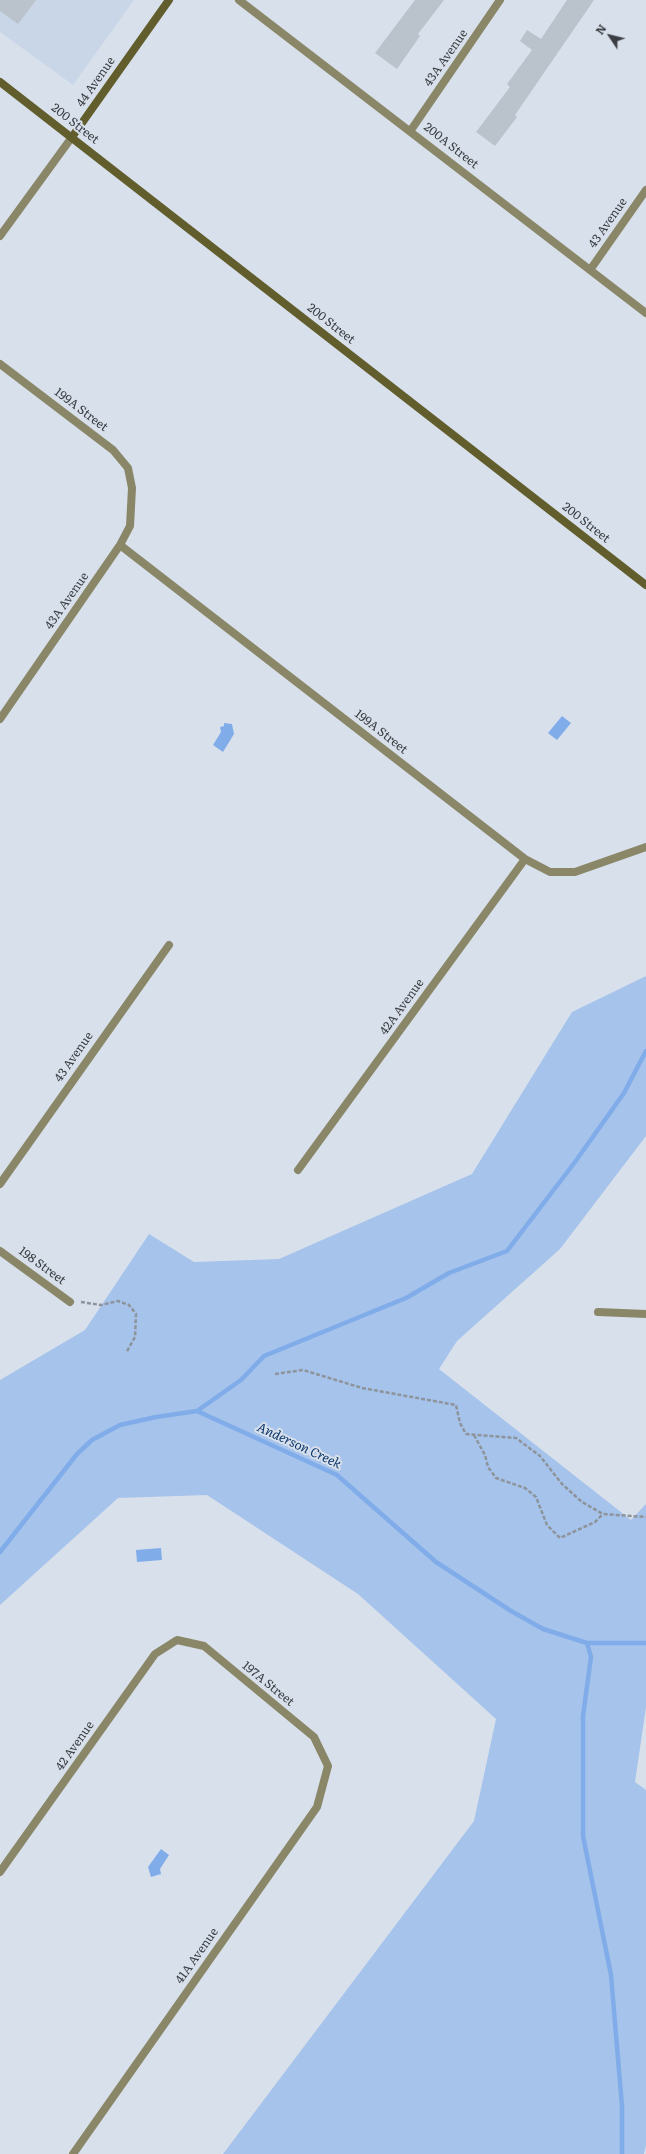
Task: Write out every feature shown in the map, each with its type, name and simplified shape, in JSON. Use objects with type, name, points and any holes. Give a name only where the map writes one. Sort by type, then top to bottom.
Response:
[{"type":"main road","name":"44 Avenue","points":[[72,137],[169,0]]},
{"type":"main road","name":"200 Street","points":[[0,82],[646,585]]},
{"type":"street","name":"200A Street","points":[[239,0],[411,130],[646,313]]},
{"type":"street","name":"43A Avenue","points":[[411,130],[500,0]]},
{"type":"street","name":"44 Avenue","points":[[0,236],[72,137]]},
{"type":"street","name":"43 Avenue","points":[[590,270],[646,190]]},
{"type":"street","name":"199A Street","points":[[0,364],[113,450],[128,468],[132,488]]},
{"type":"street","name":"43A Avenue","points":[[0,719],[120,546],[130,526],[132,488]]},
{"type":"street","name":"199A Street","points":[[120,546],[525,859],[550,872],[575,872],[646,847]]},
{"type":"street","name":"42A Avenue","points":[[298,1170],[525,859]]},
{"type":"street","name":"43 Avenue","points":[[0,1184],[169,945]]},
{"type":"street","name":"198 Street","points":[[0,1251],[70,1302]]},
{"type":"street","points":[[598,1312],[646,1314]]},
{"type":"street","name":"197A Street","points":[[177,1640],[204,1646],[314,1736],[328,1766]]},
{"type":"street","name":"42 Avenue","points":[[0,1872],[155,1654],[177,1640]]},
{"type":"street","name":"41A Avenue","points":[[73,2154],[317,1807],[328,1766]]},
{"type":"path","points":[[70,1302],[101,1305],[118,1301],[130,1305],[136,1314],[135,1338],[126,1353]]},
{"type":"path","points":[[275,1374],[303,1370],[362,1388],[456,1405],[460,1423],[466,1434],[516,1438],[540,1456],[562,1484],[582,1502],[603,1514],[646,1517]]},
{"type":"path","points":[[474,1435],[485,1455],[488,1467],[496,1478],[525,1488],[536,1497],[547,1525],[560,1538],[595,1522],[603,1514]]},
{"type":"shaded area","points":[[0,0],[134,0],[73,85],[0,32]]},
{"type":"shaded area","points":[[562,716],[571,723],[557,740],[548,733]]},
{"type":"shaded area","points":[[224,723],[232,724],[234,734],[223,752],[213,745],[221,732],[220,727],[224,726]]},
{"type":"shaded area","points":[[646,976],[646,1136],[560,1249],[457,1341],[439,1369],[631,1520],[646,1504],[646,1707],[635,1782],[646,1790],[646,2145],[644,2154],[223,2154],[474,1821],[496,1719],[358,1594],[207,1495],[118,1498],[0,1605],[0,1380],[85,1330],[149,1234],[194,1262],[279,1259],[472,1174],[572,1012]]},
{"type":"shaded area","points":[[161,1548],[162,1560],[137,1562],[136,1550]]},
{"type":"shaded area","points":[[161,1849],[169,1855],[160,1869],[161,1874],[151,1877],[148,1867]]},
{"type":"building","points":[[0,0],[36,0],[18,24],[0,11]]},
{"type":"building","points":[[415,0],[444,0],[418,34],[420,36],[397,69],[375,53]]},
{"type":"building","points":[[567,0],[594,0],[515,115],[517,117],[495,146],[476,132],[510,87],[507,84],[532,50],[520,41],[527,30],[541,39]]},
{"type":"waterway","points":[[197,1411],[241,1380],[264,1356],[406,1298],[449,1273],[507,1251],[575,1162],[624,1093],[646,1051]]},
{"type":"waterway","name":"Anderson Creek","points":[[0,1552],[77,1454],[92,1440],[120,1425],[156,1417],[197,1411],[337,1475],[436,1562],[511,1611],[543,1629],[587,1643],[646,1643]]},
{"type":"waterway","points":[[587,1643],[591,1657],[583,1716],[583,1836],[611,1975],[622,2106],[622,2154]]}]
